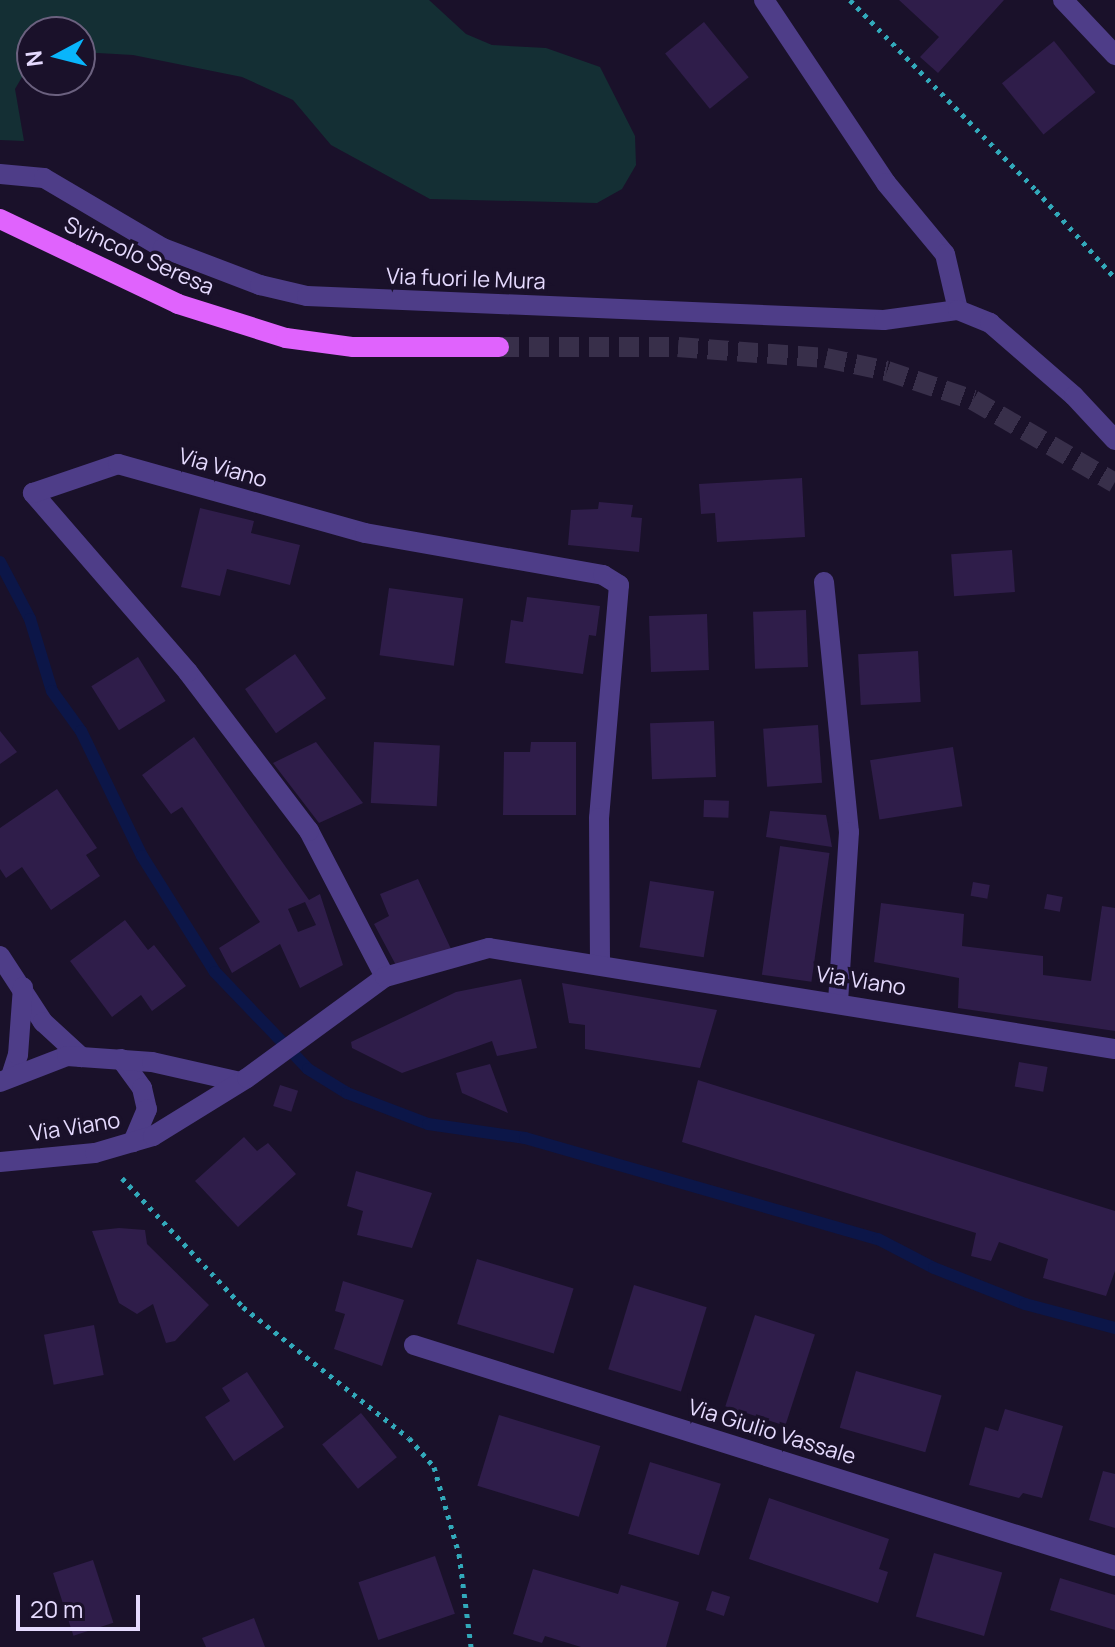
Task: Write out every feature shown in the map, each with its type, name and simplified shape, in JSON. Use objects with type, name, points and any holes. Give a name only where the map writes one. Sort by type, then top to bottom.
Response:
[{"type":"main road","name":"Svincolo Seresa","points":[[0,219],[178,304],[286,338],[353,347],[499,347]]},
{"type":"street","points":[[764,0],[886,183],[945,254],[958,310],[990,323],[1074,396],[1115,440]]},
{"type":"street","points":[[1063,0],[1115,55]]},
{"type":"street","name":"Via fuori le Mura","points":[[0,174],[44,178],[163,248],[260,285],[307,296],[884,320],[958,310]]},
{"type":"street","name":"Via Viano","points":[[385,977],[309,831],[188,672],[33,493],[118,464],[365,533],[603,575],[619,585],[599,818],[600,963]]},
{"type":"street","points":[[824,582],[849,832],[838,1004]]},
{"type":"street","name":"Via Viano","points":[[0,1162],[95,1153],[153,1136],[262,1065],[385,977],[489,948],[600,963],[1115,1049]]},
{"type":"street","points":[[0,956],[43,1022],[81,1057]]},
{"type":"street","points":[[6,1079],[18,1055],[23,987]]},
{"type":"street","points":[[6,1079],[67,1056],[121,1059],[236,1081]]},
{"type":"street","points":[[121,1059],[142,1088],[147,1109],[133,1142]]},
{"type":"street","name":"Via Giulio Vassale","points":[[414,1345],[1115,1566]]},
{"type":"path","points":[[850,0],[1036,190],[1115,278]]},
{"type":"path","points":[[95,1153],[170,1224],[243,1307],[370,1405],[434,1467],[459,1554],[471,1647]]},
{"type":"green space","points":[[0,0],[429,0],[466,34],[492,45],[546,48],[600,67],[635,136],[636,165],[622,189],[597,203],[430,199],[331,145],[293,100],[242,77],[133,55],[96,53],[96,16],[16,16],[15,89],[24,141],[0,140]]},
{"type":"building","points":[[899,0],[1004,0],[938,73],[920,57],[939,37]]},
{"type":"building","points":[[704,22],[749,77],[710,109],[665,53]]},
{"type":"building","points":[[1054,41],[1096,92],[1043,134],[1002,83]]},
{"type":"building","points":[[802,478],[805,537],[717,542],[715,513],[701,514],[699,484]]},
{"type":"building","points":[[599,502],[633,505],[631,517],[642,518],[639,552],[568,545],[571,510],[598,509]]},
{"type":"building","points":[[200,508],[254,521],[251,533],[300,545],[290,585],[227,569],[220,596],[181,587]]},
{"type":"building","points":[[1012,550],[1015,592],[954,596],[951,554]]},
{"type":"building","points":[[389,588],[463,598],[454,666],[380,655]]},
{"type":"building","points":[[527,597],[600,606],[596,636],[589,635],[583,674],[505,663],[511,620],[523,622]]},
{"type":"building","points":[[806,610],[808,667],[755,669],[753,612]]},
{"type":"building","points":[[707,614],[709,670],[651,672],[649,616]]},
{"type":"building","points":[[918,651],[921,702],[861,705],[858,654]]},
{"type":"building","points":[[295,654],[326,698],[276,733],[245,689]]},
{"type":"building","points":[[138,657],[166,701],[119,730],[91,686]]},
{"type":"building","points":[[714,721],[716,777],[652,779],[650,723]]},
{"type":"building","points":[[818,725],[822,783],[767,787],[763,729]]},
{"type":"building","points":[[0,731],[17,752],[0,764]]},
{"type":"building","points":[[194,737],[309,900],[320,894],[343,965],[300,988],[280,944],[232,973],[219,948],[260,922],[182,807],[171,814],[142,775]],"holes":[[[305,902],[316,925],[298,932],[288,909]]]},
{"type":"building","points":[[316,742],[363,803],[319,823],[273,763]]},
{"type":"building","points":[[374,742],[440,745],[437,806],[371,803]]},
{"type":"building","points":[[531,742],[576,742],[576,815],[503,815],[504,752],[530,752]]},
{"type":"building","points":[[953,747],[962,806],[879,819],[870,760]]},
{"type":"building","points":[[57,789],[97,848],[86,855],[100,876],[51,910],[22,867],[6,878],[0,869],[0,828]]},
{"type":"building","points":[[704,800],[729,801],[728,818],[703,817]]},
{"type":"building","points":[[770,811],[826,815],[832,847],[766,837]]},
{"type":"building","points":[[780,846],[830,853],[811,982],[762,975]]},
{"type":"building","points":[[418,879],[451,949],[398,969],[374,924],[389,916],[380,894]]},
{"type":"building","points":[[650,881],[714,891],[704,957],[640,947]]},
{"type":"building","points":[[973,882],[990,885],[987,899],[971,896]]},
{"type":"building","points":[[1047,894],[1063,897],[1060,912],[1044,909]]},
{"type":"building","points":[[881,903],[964,914],[962,946],[1043,956],[1043,975],[1091,981],[1102,906],[1115,908],[1115,1031],[958,1008],[959,978],[874,962]]},
{"type":"building","points":[[125,920],[148,950],[154,945],[186,986],[152,1011],[141,995],[112,1017],[70,961]]},
{"type":"building","points":[[521,979],[537,1048],[497,1056],[492,1041],[402,1073],[352,1048],[351,1042],[456,992]]},
{"type":"building","points":[[562,983],[717,1010],[700,1068],[585,1049],[585,1025],[569,1023]]},
{"type":"building","points":[[1019,1062],[1048,1067],[1043,1092],[1015,1087]]},
{"type":"building","points":[[490,1064],[508,1113],[462,1093],[456,1073]]},
{"type":"building","points":[[698,1080],[1115,1211],[1115,1271],[1106,1296],[1043,1278],[1048,1259],[999,1242],[991,1261],[971,1256],[976,1233],[682,1142]]},
{"type":"building","points":[[280,1085],[298,1091],[291,1112],[273,1106]]},
{"type":"building","points":[[244,1137],[257,1151],[268,1143],[296,1174],[238,1227],[195,1181]]},
{"type":"building","points":[[356,1171],[432,1193],[412,1248],[357,1235],[363,1211],[347,1206]]},
{"type":"building","points":[[119,1228],[145,1230],[147,1244],[209,1305],[175,1341],[166,1343],[153,1304],[137,1314],[119,1303],[92,1231]]},
{"type":"building","points":[[477,1259],[574,1289],[554,1354],[457,1324]]},
{"type":"building","points":[[343,1281],[404,1300],[382,1366],[334,1349],[345,1314],[335,1311]]},
{"type":"building","points":[[634,1285],[707,1307],[681,1391],[608,1369]]},
{"type":"building","points":[[755,1315],[815,1334],[785,1426],[725,1406]]},
{"type":"building","points":[[94,1325],[104,1375],[54,1385],[44,1335]]},
{"type":"building","points":[[856,1371],[942,1396],[925,1452],[840,1428]]},
{"type":"building","points":[[247,1372],[284,1427],[234,1461],[205,1417],[230,1401],[222,1388]]},
{"type":"building","points":[[1005,1409],[1063,1426],[1042,1498],[1023,1493],[1019,1498],[969,1485],[985,1427],[998,1431]]},
{"type":"building","points":[[361,1413],[397,1457],[358,1489],[322,1444]]},
{"type":"building","points":[[499,1415],[600,1446],[579,1517],[477,1486]]},
{"type":"building","points":[[650,1462],[721,1484],[699,1555],[628,1534]]},
{"type":"building","points":[[1103,1471],[1115,1474],[1115,1528],[1089,1520]]},
{"type":"building","points":[[769,1498],[889,1539],[879,1569],[888,1572],[878,1603],[749,1559]]},
{"type":"building","points":[[934,1553],[1002,1573],[984,1636],[916,1616]]},
{"type":"building","points":[[435,1556],[455,1614],[378,1640],[358,1582]]},
{"type":"building","points":[[93,1560],[113,1623],[73,1636],[53,1573]]},
{"type":"building","points":[[533,1569],[618,1594],[621,1585],[679,1602],[666,1647],[581,1647],[545,1636],[542,1643],[513,1634]]},
{"type":"building","points":[[1060,1578],[1115,1595],[1115,1630],[1050,1610]]},
{"type":"building","points":[[712,1591],[730,1597],[724,1616],[706,1610]]},
{"type":"building","points":[[254,1618],[265,1647],[206,1647],[202,1638]]},
{"type":"waterway","points":[[0,562],[30,619],[52,691],[81,731],[142,856],[215,972],[308,1069],[347,1093],[428,1124],[525,1138],[878,1239],[934,1268],[1025,1304],[1115,1328]]},
{"type":"tunnel","points":[[499,347],[678,347],[826,358],[887,371],[973,400],[1115,483]]}]
